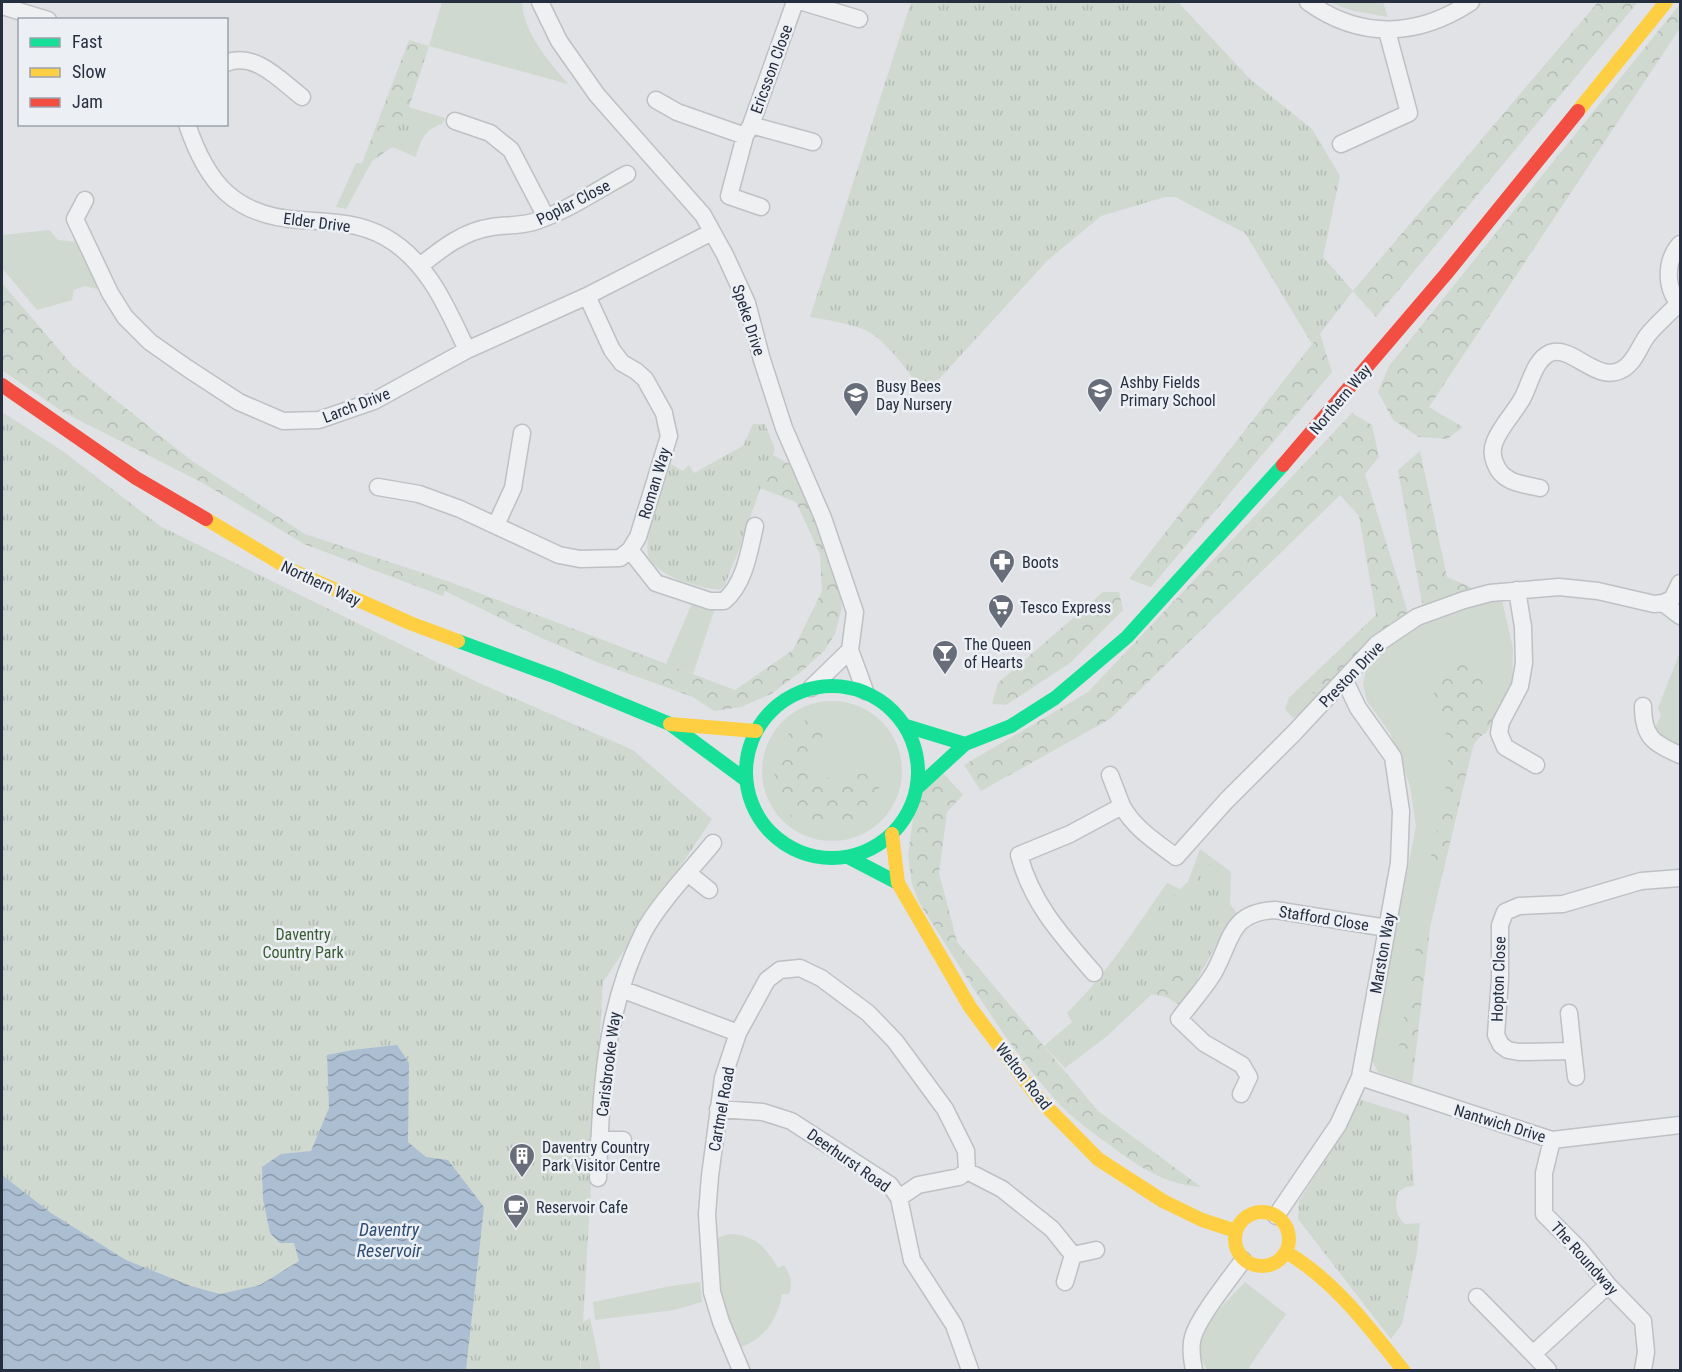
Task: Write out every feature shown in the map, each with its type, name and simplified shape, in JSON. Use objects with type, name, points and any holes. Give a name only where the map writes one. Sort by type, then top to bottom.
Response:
[{"type":"main road","name":"Northern Way","points":[[965,744],[1011,726],[1055,698],[1127,637],[1265,486],[1439,283],[1666,2]]},
{"type":"main road","name":"Northern Way","points":[[2,385],[136,478],[293,571],[410,623],[556,677],[670,724]]},
{"type":"main road","points":[[841,686],[865,692],[891,708],[906,726],[917,756],[917,788],[910,809],[892,834],[869,850],[848,857],[813,856],[782,842],[758,817],[746,780],[746,761],[756,731],[767,715],[784,700],[812,688],[841,686]]},
{"type":"main road","points":[[670,724],[756,731]]},
{"type":"main road","points":[[670,724],[746,780]]},
{"type":"main road","points":[[906,726],[965,744]]},
{"type":"main road","points":[[917,788],[965,744]]},
{"type":"main road","name":"Welton Road","points":[[892,834],[898,883],[970,1007],[1038,1098],[1098,1159],[1163,1201],[1202,1220],[1236,1231]]},
{"type":"main road","points":[[848,857],[898,883]]},
{"type":"main road","points":[[1257,1212],[1267,1212],[1284,1223],[1289,1242],[1286,1252],[1281,1259],[1267,1266],[1251,1264],[1244,1260],[1235,1246],[1236,1231],[1248,1216],[1257,1212]]},
{"type":"main road","points":[[1286,1252],[1303,1261],[1331,1284],[1403,1371]]},
{"type":"street","name":"Speke Drive","points":[[540,2],[559,41],[597,95],[684,191],[703,215],[725,255],[747,303],[784,428],[840,564],[855,612],[850,650],[865,692]]},
{"type":"street","name":"Ericsson Close","points":[[760,207],[729,196],[748,130],[795,2]]},
{"type":"street","points":[[803,2],[859,19]]},
{"type":"street","points":[[1308,2],[1350,22],[1387,31],[1437,20],[1471,2]]},
{"type":"street","points":[[2,6],[41,18]]},
{"type":"street","points":[[1341,144],[1409,113],[1387,31]]},
{"type":"street","points":[[228,63],[244,60],[259,64],[302,96]]},
{"type":"street","points":[[656,100],[677,112],[748,130],[813,142]]},
{"type":"street","points":[[455,121],[490,133],[511,150],[546,217]]},
{"type":"street","name":"Elder Drive","points":[[188,126],[196,152],[209,174],[228,195],[245,207],[262,215],[336,222],[360,227],[385,237],[420,266],[440,296],[467,350]]},
{"type":"street","name":"Poplar Close","points":[[420,266],[456,239],[492,227],[532,223],[627,174]]},
{"type":"street","name":"Larch Drive","points":[[85,200],[75,219],[110,293],[125,317],[150,342],[187,368],[239,402],[284,421],[319,420],[374,401],[467,350],[587,296],[712,232]]},
{"type":"street","points":[[1540,488],[1509,480],[1500,473],[1492,450],[1494,442],[1515,411],[1542,359],[1552,353],[1563,352],[1592,368],[1612,372],[1622,370],[1630,363],[1655,326],[1679,304],[1671,289],[1668,272],[1672,257],[1680,244]]},
{"type":"street","name":"Roman Way","points":[[587,296],[612,350],[622,363],[645,379],[664,413],[669,436],[638,537],[630,550]]},
{"type":"street","points":[[496,525],[513,488],[522,433]]},
{"type":"street","points":[[378,487],[418,494],[460,509],[559,555],[580,560],[620,558],[630,550],[656,583],[710,601],[724,601],[733,594],[738,585],[755,526]]},
{"type":"street","points":[[1663,603],[1672,599],[1680,583]]},
{"type":"street","name":"Preston Drive","points":[[1122,806],[1129,817],[1145,833],[1176,857],[1226,801],[1345,681],[1377,644],[1417,617],[1464,600],[1490,593],[1559,587],[1598,591],[1652,603],[1663,603],[1680,616]]},
{"type":"street","points":[[1516,590],[1523,627],[1524,663],[1520,686],[1501,722],[1499,733],[1505,747],[1536,765]]},
{"type":"street","points":[[812,688],[850,650]]},
{"type":"street","name":"Marston Way","points":[[1276,1216],[1338,1125],[1360,1077],[1399,863],[1401,811],[1393,757],[1358,708],[1345,681]]},
{"type":"street","points":[[1643,706],[1643,723],[1649,737],[1664,748],[1680,755]]},
{"type":"street","points":[[1094,973],[1056,929],[1026,879],[1019,855],[1070,834],[1122,806],[1110,775]]},
{"type":"street","name":"Carisbrooke Way","points":[[598,1178],[603,1083],[611,1022],[621,989],[644,931],[712,843]]},
{"type":"street","points":[[689,874],[709,890]]},
{"type":"street","name":"Hopton Close","points":[[1573,1051],[1519,1052],[1508,1050],[1501,1045],[1497,1035],[1500,925],[1505,912],[1519,906],[1563,904],[1641,881],[1680,878]]},
{"type":"street","name":"Stafford Close","points":[[1241,1094],[1250,1077],[1242,1065],[1204,1043],[1179,1019],[1213,974],[1237,924],[1259,911],[1275,910],[1387,928]]},
{"type":"street","name":"Cartmel Road","points":[[741,1371],[721,1322],[712,1292],[707,1214],[723,1078],[738,1033],[766,980],[780,970],[800,968],[821,978],[868,1014],[902,1050],[945,1109],[966,1151],[967,1171]]},
{"type":"street","name":"Carisbrooke Way","points":[[621,989],[738,1033]]},
{"type":"street","points":[[1569,1013],[1576,1077]]},
{"type":"street","name":"Nantwich Drive","points":[[1360,1077],[1552,1140],[1680,1125]]},
{"type":"street","name":"Deerhurst Road","points":[[718,1109],[763,1112],[791,1121],[890,1185],[898,1198],[912,1260],[954,1325],[970,1371]]},
{"type":"street","name":"Carisbrooke Way","points":[[600,1140],[623,1140]]},
{"type":"street","name":"The Roundway","points":[[1552,1140],[1544,1173],[1544,1214],[1580,1250],[1608,1285],[1642,1321],[1646,1352],[1643,1371]]},
{"type":"street","points":[[898,1198],[918,1185],[959,1177],[967,1171],[1002,1190],[1045,1223],[1073,1255]]},
{"type":"street","points":[[1073,1255],[1096,1250]]},
{"type":"street","points":[[1065,1282],[1073,1255]]},
{"type":"street","points":[[1194,1371],[1193,1337],[1202,1319],[1244,1260]]},
{"type":"street","points":[[1533,1354],[1608,1285]]},
{"type":"street","points":[[1477,1297],[1548,1371]]},
{"type":"green space","points":[[442,2],[522,2],[532,36],[568,84],[429,46]]},
{"type":"green space","points":[[911,2],[1178,2],[1251,80],[1312,129],[1340,176],[1323,257],[1353,291],[1312,344],[1245,233],[1175,197],[1165,197],[1101,216],[1048,260],[929,390],[923,392],[897,358],[873,335],[851,325],[810,317]]},
{"type":"green space","points":[[1329,2],[1383,2],[1388,17],[1350,10]]},
{"type":"green space","points":[[1598,2],[1638,2],[1376,317],[1353,291]]},
{"type":"green space","points":[[1680,4],[1680,28],[1429,407],[1463,427],[1447,439],[1419,437],[1393,420],[1378,392],[1389,366]]},
{"type":"green space","points":[[409,40],[429,46],[406,116],[391,117],[383,133],[392,147],[372,161],[362,163]]},
{"type":"green space","points":[[408,107],[445,118],[442,124],[424,136],[416,157],[392,147],[372,161],[346,209],[336,207],[356,163],[362,163],[384,109]]},
{"type":"green space","points":[[391,117],[409,117],[412,132],[405,137],[388,139],[383,133],[385,124]]},
{"type":"green space","points":[[49,230],[58,240],[77,242],[94,275],[97,289],[85,286],[74,290],[72,300],[37,310],[2,268],[2,235]]},
{"type":"green space","points":[[2,283],[73,366],[192,461],[305,534],[450,582],[735,690],[793,650],[822,591],[820,554],[796,502],[760,488],[732,570],[765,446],[773,455],[791,465],[823,524],[837,571],[842,607],[835,634],[824,651],[771,694],[741,707],[714,711],[693,697],[599,663],[445,591],[443,596],[304,544],[203,483],[63,412],[2,370]]},
{"type":"green space","points":[[1320,334],[1332,372],[1151,587],[1129,579]]},
{"type":"green space","name":"Daventry Country Park","points":[[2,412],[64,452],[160,526],[477,682],[633,750],[712,819],[603,982],[583,1322],[590,1318],[601,1370],[581,1370],[581,1347],[580,1370],[2,1370]]},
{"type":"green space","points":[[1352,413],[1372,425],[1379,457],[1365,474],[1408,613],[1372,639],[1320,695],[1298,689],[1376,615],[1359,516],[1340,495],[1110,719],[981,791],[964,765],[1088,692]]},
{"type":"green space","points":[[753,424],[765,424],[775,449],[725,585],[719,590],[701,587],[670,576],[654,565],[647,550],[655,511],[671,464],[683,471],[689,465],[694,473],[743,446]]},
{"type":"green space","points":[[1420,451],[1447,577],[1475,589],[1423,608],[1398,470]]},
{"type":"green space","points":[[1103,592],[1119,592],[1123,610],[1070,663],[1006,705],[992,704],[998,683]]},
{"type":"green space","points":[[1502,600],[1513,648],[1512,686],[1486,733],[1479,737],[1473,746],[1430,927],[1412,1084],[1378,1072],[1371,1059],[1416,826],[1410,786],[1390,733],[1367,701],[1363,685],[1367,664],[1398,634],[1482,604]]},
{"type":"green space","points":[[693,601],[716,605],[693,674],[666,664]]},
{"type":"green space","points":[[1680,652],[1680,748],[1666,741],[1654,730],[1661,715],[1658,708]]},
{"type":"green space","points":[[1466,654],[1481,672],[1485,694],[1498,710],[1486,733],[1479,737],[1473,746],[1440,883],[1427,876],[1445,794],[1448,761],[1447,737],[1435,701],[1434,686],[1443,671]]},
{"type":"green space","points":[[1298,689],[1320,695],[1303,712],[1293,718],[1285,709],[1289,698]]},
{"type":"green space","points":[[832,701],[859,706],[882,721],[897,744],[902,771],[897,798],[882,821],[859,836],[832,841],[805,836],[782,821],[767,798],[762,771],[767,744],[782,721],[805,706]]},
{"type":"green space","points":[[819,714],[827,721],[826,729],[809,764],[827,778],[835,779],[857,774],[876,776],[879,787],[871,808],[863,814],[853,820],[811,829],[788,813],[779,796],[774,776],[776,756],[788,734],[801,723]]},
{"type":"green space","points":[[944,774],[963,795],[947,812],[939,873],[957,942],[1098,1111],[1201,1187],[1168,1180],[1128,1159],[1059,1104],[1033,1074],[999,1027],[920,904],[912,884],[908,855],[913,818],[925,787]]},
{"type":"green space","points":[[1200,849],[1231,872],[1230,904],[1240,917],[1226,929],[1186,998],[1178,1004],[1167,997],[1152,994],[1106,1037],[1065,1068],[1044,1046],[1072,1022],[1067,1013],[1108,966],[1167,883],[1180,889],[1188,882]]},
{"type":"green space","points":[[1204,861],[1223,873],[1227,916],[1199,941],[1213,949],[1200,974],[1175,962],[1066,1056],[1056,1047],[1082,1024],[1077,1014],[1170,893],[1182,899],[1195,887]]},
{"type":"green space","points":[[1430,927],[1413,1074],[1396,1065],[1419,928]]},
{"type":"green space","points":[[1171,969],[1186,972],[1198,979],[1186,998],[1178,1004],[1167,997],[1152,994],[1152,984],[1156,978]]},
{"type":"green space","points":[[1359,1099],[1409,1115],[1414,1186],[1406,1187],[1398,1192],[1396,1201],[1399,1217],[1405,1224],[1420,1223],[1417,1252],[1402,1324],[1391,1339],[1298,1219],[1299,1201],[1343,1133]]},
{"type":"green space","points":[[730,1234],[747,1237],[759,1243],[778,1268],[784,1265],[791,1282],[789,1294],[782,1294],[777,1312],[763,1334],[739,1348],[725,1308],[716,1253],[715,1238]]},
{"type":"green space","points":[[700,1282],[702,1302],[674,1310],[595,1320],[593,1302]]},
{"type":"green space","points":[[1245,1282],[1286,1314],[1249,1367],[1253,1370],[1207,1370],[1201,1358],[1204,1334],[1218,1311]]},
{"type":"water","name":"Daventry Reservoir","points":[[397,1045],[409,1063],[408,1142],[426,1157],[448,1160],[484,1207],[466,1370],[2,1370],[2,1175],[51,1213],[126,1260],[191,1286],[220,1294],[260,1285],[299,1261],[294,1243],[280,1243],[270,1233],[263,1199],[262,1167],[281,1154],[311,1151],[329,1108],[327,1055]]},
{"type":"traffic: fast","points":[[917,788],[965,744],[1011,726],[1055,698],[1127,637],[1283,465]]},
{"type":"traffic: fast","points":[[458,641],[556,677],[670,724],[746,780]]},
{"type":"traffic: fast","points":[[832,686],[865,693],[893,711],[911,739],[918,772],[911,805],[893,833],[865,851],[832,858],[799,851],[771,833],[753,805],[746,772],[753,739],[771,711],[799,693],[832,686]]},
{"type":"traffic: fast","points":[[906,726],[965,744]]},
{"type":"traffic: fast","points":[[848,857],[898,883]]},
{"type":"traffic: slow","points":[[1578,111],[1666,2]]},
{"type":"traffic: slow","points":[[206,519],[293,571],[410,623],[458,641]]},
{"type":"traffic: slow","points":[[670,724],[756,731]]},
{"type":"traffic: slow","points":[[892,834],[898,883],[970,1007],[1038,1098],[1098,1159],[1163,1201],[1202,1220],[1236,1231]]},
{"type":"traffic: slow","points":[[1257,1212],[1267,1212],[1277,1216],[1285,1224],[1289,1239],[1285,1254],[1277,1262],[1267,1266],[1257,1266],[1247,1262],[1239,1254],[1235,1244],[1235,1234],[1239,1224],[1247,1216],[1257,1212]]},
{"type":"traffic: slow","points":[[1286,1252],[1320,1276],[1350,1305],[1403,1370]]},
{"type":"traffic: jam","points":[[1283,465],[1446,274],[1578,111]]},
{"type":"traffic: jam","points":[[2,385],[136,478],[206,519]]},
{"type":"place","name":"Ashby Fields Primary School","points":[[1100,414]]},
{"type":"place","name":"Busy Bees Day Nursery","points":[[856,418]]},
{"type":"place","name":"Boots","points":[[1002,585]]},
{"type":"place","name":"Tesco Express","points":[[1001,630]]},
{"type":"place","name":"The Queen of Hearts","points":[[945,676]]},
{"type":"place","name":"Daventry Country Park Visitor Centre","points":[[522,1179]]},
{"type":"place","name":"Reservoir Cafe","points":[[516,1230]]}]
